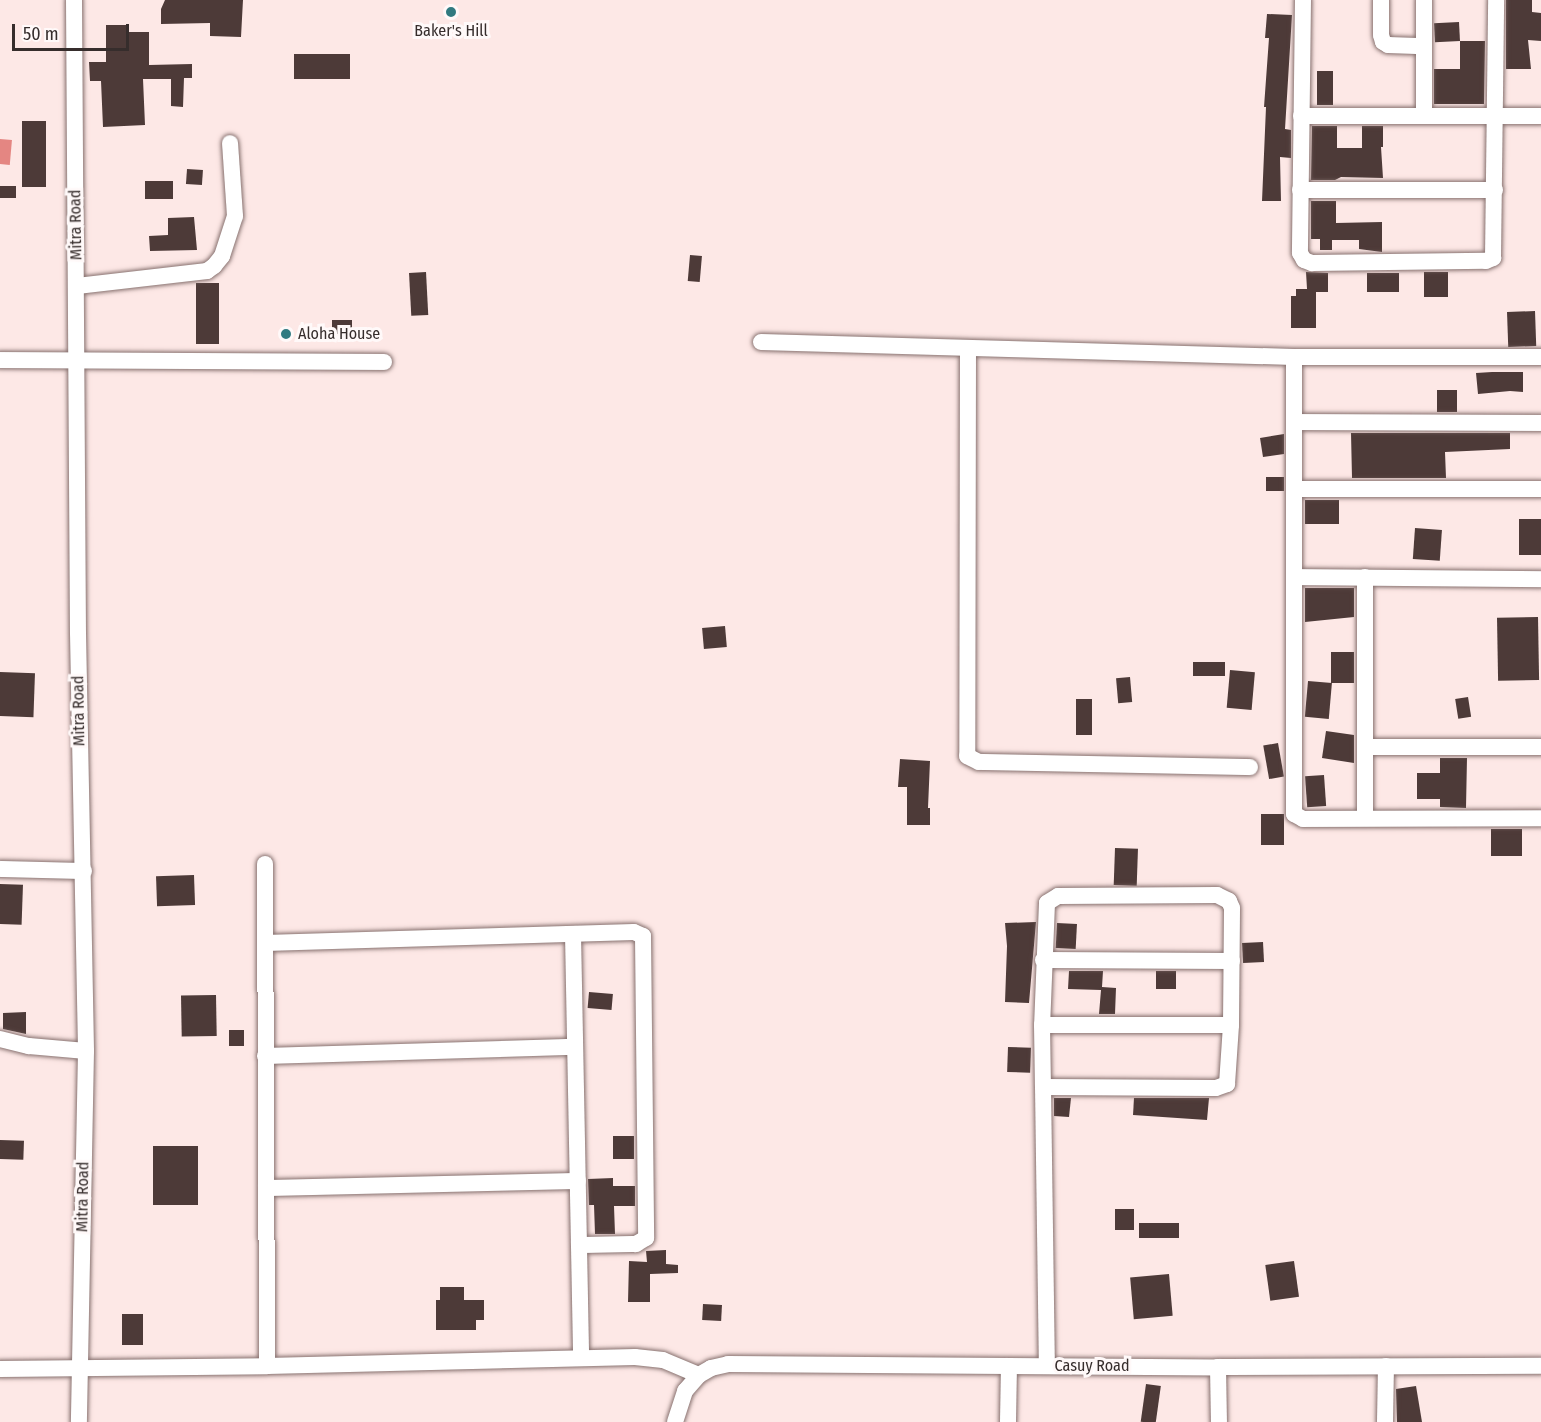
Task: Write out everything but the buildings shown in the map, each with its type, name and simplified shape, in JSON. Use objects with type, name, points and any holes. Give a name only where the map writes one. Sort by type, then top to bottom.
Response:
[{"type":"street","name":"Mitra Road","points":[[74,0],[78,633],[86,1051],[79,1422]]},
{"type":"street","points":[[1303,0],[1300,253],[1304,260],[1311,263],[1492,260],[1494,256],[1497,115],[1497,0]]},
{"type":"street","points":[[1381,0],[1383,42],[1388,45],[1424,46]]},
{"type":"street","points":[[1424,0],[1424,115]]},
{"type":"street","points":[[1301,116],[1541,116]]},
{"type":"street","points":[[77,286],[207,271],[214,266],[222,256],[235,216],[230,143]]},
{"type":"street","points":[[1300,190],[1495,190]]},
{"type":"street","points":[[761,342],[1294,357],[1541,357]]},
{"type":"street","points":[[968,348],[967,756],[979,762],[1250,767]]},
{"type":"street","points":[[1294,357],[1296,422],[1294,814],[1303,819],[1541,818]]},
{"type":"street","points":[[0,360],[384,362]]},
{"type":"street","points":[[1296,422],[1541,423]]},
{"type":"street","points":[[1296,489],[1541,489]]},
{"type":"street","points":[[1295,577],[1541,579]]},
{"type":"street","points":[[1365,577],[1365,818]]},
{"type":"street","points":[[1366,747],[1541,747]]},
{"type":"street","points":[[265,864],[267,1366]]},
{"type":"street","points":[[0,869],[84,871]]},
{"type":"street","points":[[1043,1087],[1222,1087],[1229,1077],[1232,961],[1230,901],[1217,896],[1058,896],[1051,898],[1045,909],[1042,1025],[1047,1366]]},
{"type":"street","points":[[265,943],[634,932],[643,936],[646,1238],[636,1244],[579,1245]]},
{"type":"street","points":[[573,934],[581,1358]]},
{"type":"street","points":[[1043,960],[1232,961]]},
{"type":"street","points":[[1042,1025],[1231,1026]]},
{"type":"street","points":[[0,1040],[29,1046],[86,1051]]},
{"type":"street","points":[[265,1056],[575,1047]]},
{"type":"street","points":[[266,1188],[578,1181]]},
{"type":"street","points":[[0,1369],[79,1370],[648,1358],[675,1364],[699,1375],[685,1391],[675,1422]]},
{"type":"street","name":"Casuy Road","points":[[699,1375],[711,1368],[748,1363],[1218,1367],[1541,1366]]},
{"type":"street","points":[[1008,1422],[1009,1366]]},
{"type":"street","points":[[1385,1422],[1386,1366]]},
{"type":"street","points":[[1218,1367],[1219,1422]]},
{"type":"shaded area","points":[[0,139],[12,140],[10,165],[0,164]]},
{"type":"place","name":"Baker's Hill","points":[[451,12]]},
{"type":"place","name":"Aloha House","points":[[286,334]]}]
